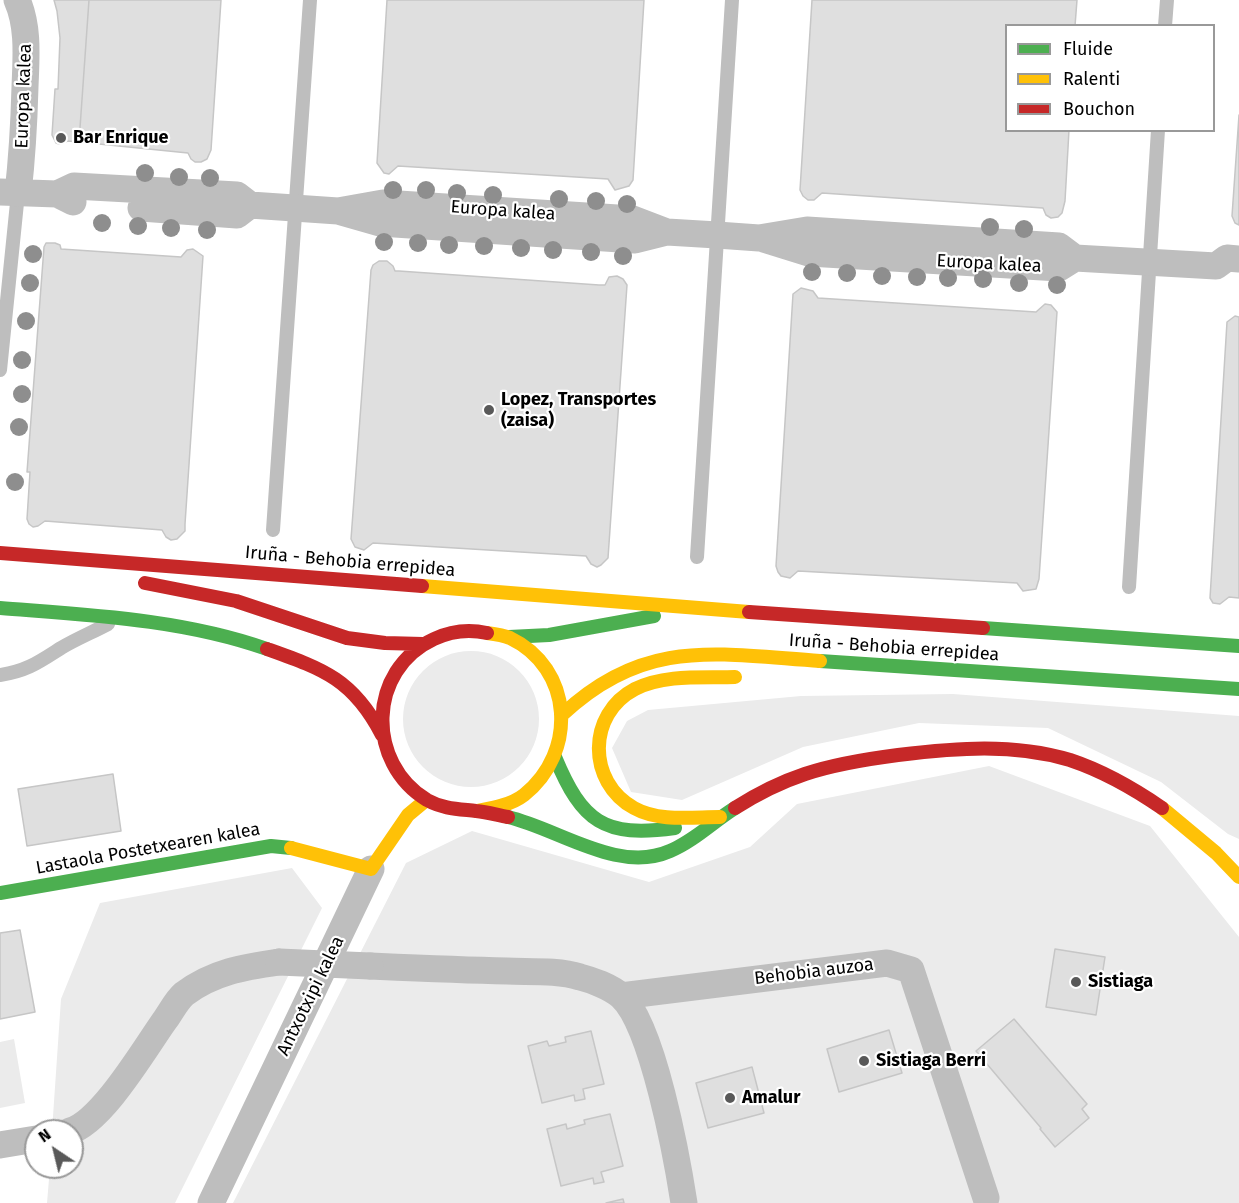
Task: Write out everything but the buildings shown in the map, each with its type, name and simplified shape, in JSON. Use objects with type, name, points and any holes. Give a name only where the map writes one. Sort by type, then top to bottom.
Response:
[{"type":"main road","name":"Iruña - Behobia errepidea","points":[[0,553],[697,608],[1239,646]]},
{"type":"main road","points":[[129,581],[212,595],[349,638],[398,644],[423,644]]},
{"type":"main road","points":[[0,608],[120,618],[178,627],[235,639],[270,650],[333,677],[358,697],[372,715],[382,735],[390,761],[405,782],[426,800],[450,809],[477,811],[525,822],[600,851],[631,859],[662,855],[678,849],[720,817],[779,784],[800,776],[846,763],[938,750],[1012,749],[1048,755],[1111,776],[1162,806],[1233,863],[1239,877]]},
{"type":"main road","name":"Iruña - Behobia errepidea","points":[[509,638],[549,635],[697,608]]},
{"type":"main road","points":[[382,735],[381,712],[386,691],[394,673],[407,657],[423,644],[443,634],[465,630],[488,631],[509,638],[529,650],[546,668],[558,690],[563,714],[562,736],[555,757],[542,778],[524,795],[501,806],[477,811]]},
{"type":"main road","name":"Iruña - Behobia errepidea","points":[[563,714],[581,696],[624,670],[654,659],[679,656],[730,655],[1239,689]]},
{"type":"main road","points":[[782,672],[827,662]]},
{"type":"main road","points":[[720,817],[648,814],[621,801],[611,790],[601,771],[597,749],[599,734],[612,708],[636,689],[671,680],[747,677]]},
{"type":"main road","points":[[555,757],[565,783],[577,803],[589,815],[605,825],[628,832],[658,832],[720,817]]},
{"type":"main road","name":"Antxotxipi kalea","points":[[371,869],[408,815],[426,800]]},
{"type":"main road","points":[[1208,845],[1239,890]]},
{"type":"main road","name":"Lastaola Postetxearen kalea","points":[[0,893],[271,846],[299,849],[331,860],[371,869]]},
{"type":"street","name":"Europa kalea","points":[[17,0],[25,24],[26,45],[23,148],[9,193],[57,194],[74,203],[237,214],[250,205],[338,211],[383,203],[633,219],[667,232],[759,238],[807,230],[1059,246],[1075,258],[1231,268]]},
{"type":"street","name":"Antxotxipi kalea","points":[[211,1203],[371,869]]},
{"type":"street","points":[[84,1124],[100,1112],[182,996],[212,977],[240,968],[279,962],[579,976],[621,996],[639,1023],[651,1055],[678,1167],[684,1203]]},
{"type":"street","name":"Behobia auzoa","points":[[621,996],[887,963],[911,970],[986,1198]]},
{"type":"street","points":[[0,1145],[24,1141]]},
{"type":"lane","points":[[273,530],[310,0]]},
{"type":"lane","points":[[697,557],[732,0]]},
{"type":"lane","points":[[1165,24],[1167,0]]},
{"type":"lane","points":[[1128,587],[1158,132]]},
{"type":"lane","points":[[0,370],[9,193]]},
{"type":"lane","points":[[0,675],[28,668],[120,618]]},
{"type":"shaded area","points":[[471,651],[497,656],[519,671],[534,693],[539,719],[534,745],[519,767],[497,782],[471,787],[445,782],[423,767],[408,745],[403,719],[408,693],[423,671],[445,656]]},
{"type":"shaded area","points":[[953,694],[1239,716],[1239,839],[1228,834],[1161,782],[1048,728],[919,723],[803,747],[682,800],[631,792],[612,748],[627,721],[648,710],[801,696]]},
{"type":"shaded area","points":[[989,766],[1150,826],[1239,937],[1239,1203],[233,1203],[406,863],[472,831],[649,882],[750,847],[797,804]]},
{"type":"shaded area","points":[[292,868],[322,908],[175,1203],[47,1203],[49,1179],[84,1179],[84,1119],[53,1119],[61,999],[100,903]]},
{"type":"shaded area","points":[[14,1039],[25,1103],[0,1108],[0,1042]]},
{"type":"traffic: fast","points":[[0,608],[101,616],[169,625],[235,639],[267,649]]},
{"type":"traffic: fast","points":[[509,637],[549,635],[654,616]]},
{"type":"traffic: fast","points":[[983,628],[1239,646]]},
{"type":"traffic: fast","points":[[820,661],[1239,689]]},
{"type":"traffic: fast","points":[[555,757],[575,797],[598,821],[630,830],[675,828]]},
{"type":"traffic: fast","points":[[508,817],[609,854],[650,857],[679,847],[735,808]]},
{"type":"traffic: fast","points":[[0,893],[271,846],[291,848]]},
{"type":"traffic: slow","points":[[422,586],[749,612]]},
{"type":"traffic: slow","points":[[477,811],[508,804],[524,795],[541,777],[553,757],[560,734],[561,712],[556,690],[546,669],[531,652],[510,638],[487,633]]},
{"type":"traffic: slow","points":[[563,714],[593,689],[623,672],[653,662],[684,656],[715,654],[820,661]]},
{"type":"traffic: slow","points":[[720,817],[665,817],[634,808],[619,796],[608,782],[601,766],[599,748],[601,731],[608,714],[619,700],[635,689],[671,679],[735,677]]},
{"type":"traffic: slow","points":[[291,848],[371,869],[408,815],[426,800]]},
{"type":"traffic: slow","points":[[1162,808],[1216,853],[1239,877]]},
{"type":"traffic: jam","points":[[0,553],[422,586]]},
{"type":"traffic: jam","points":[[145,583],[236,601],[347,638],[385,643],[423,644]]},
{"type":"traffic: jam","points":[[749,612],[983,628]]},
{"type":"traffic: jam","points":[[487,633],[467,631],[447,634],[434,639],[412,653],[396,672],[386,694],[382,717],[385,741],[393,764],[407,784],[427,800],[445,807],[508,817]]},
{"type":"traffic: jam","points":[[267,649],[305,663],[335,678],[360,701],[382,735]]},
{"type":"traffic: jam","points":[[735,808],[778,785],[828,767],[898,755],[984,748],[1027,751],[1070,760],[1118,781],[1162,808]]},
{"type":"place","name":"Bar Enrique","points":[[61,138]]},
{"type":"place","name":"Lopez, Transportes (zaisa)","points":[[489,410]]},
{"type":"place","name":"Sistiaga","points":[[1076,982]]},
{"type":"place","name":"Sistiaga Berri","points":[[864,1061]]},
{"type":"place","name":"Amalur","points":[[730,1098]]}]
